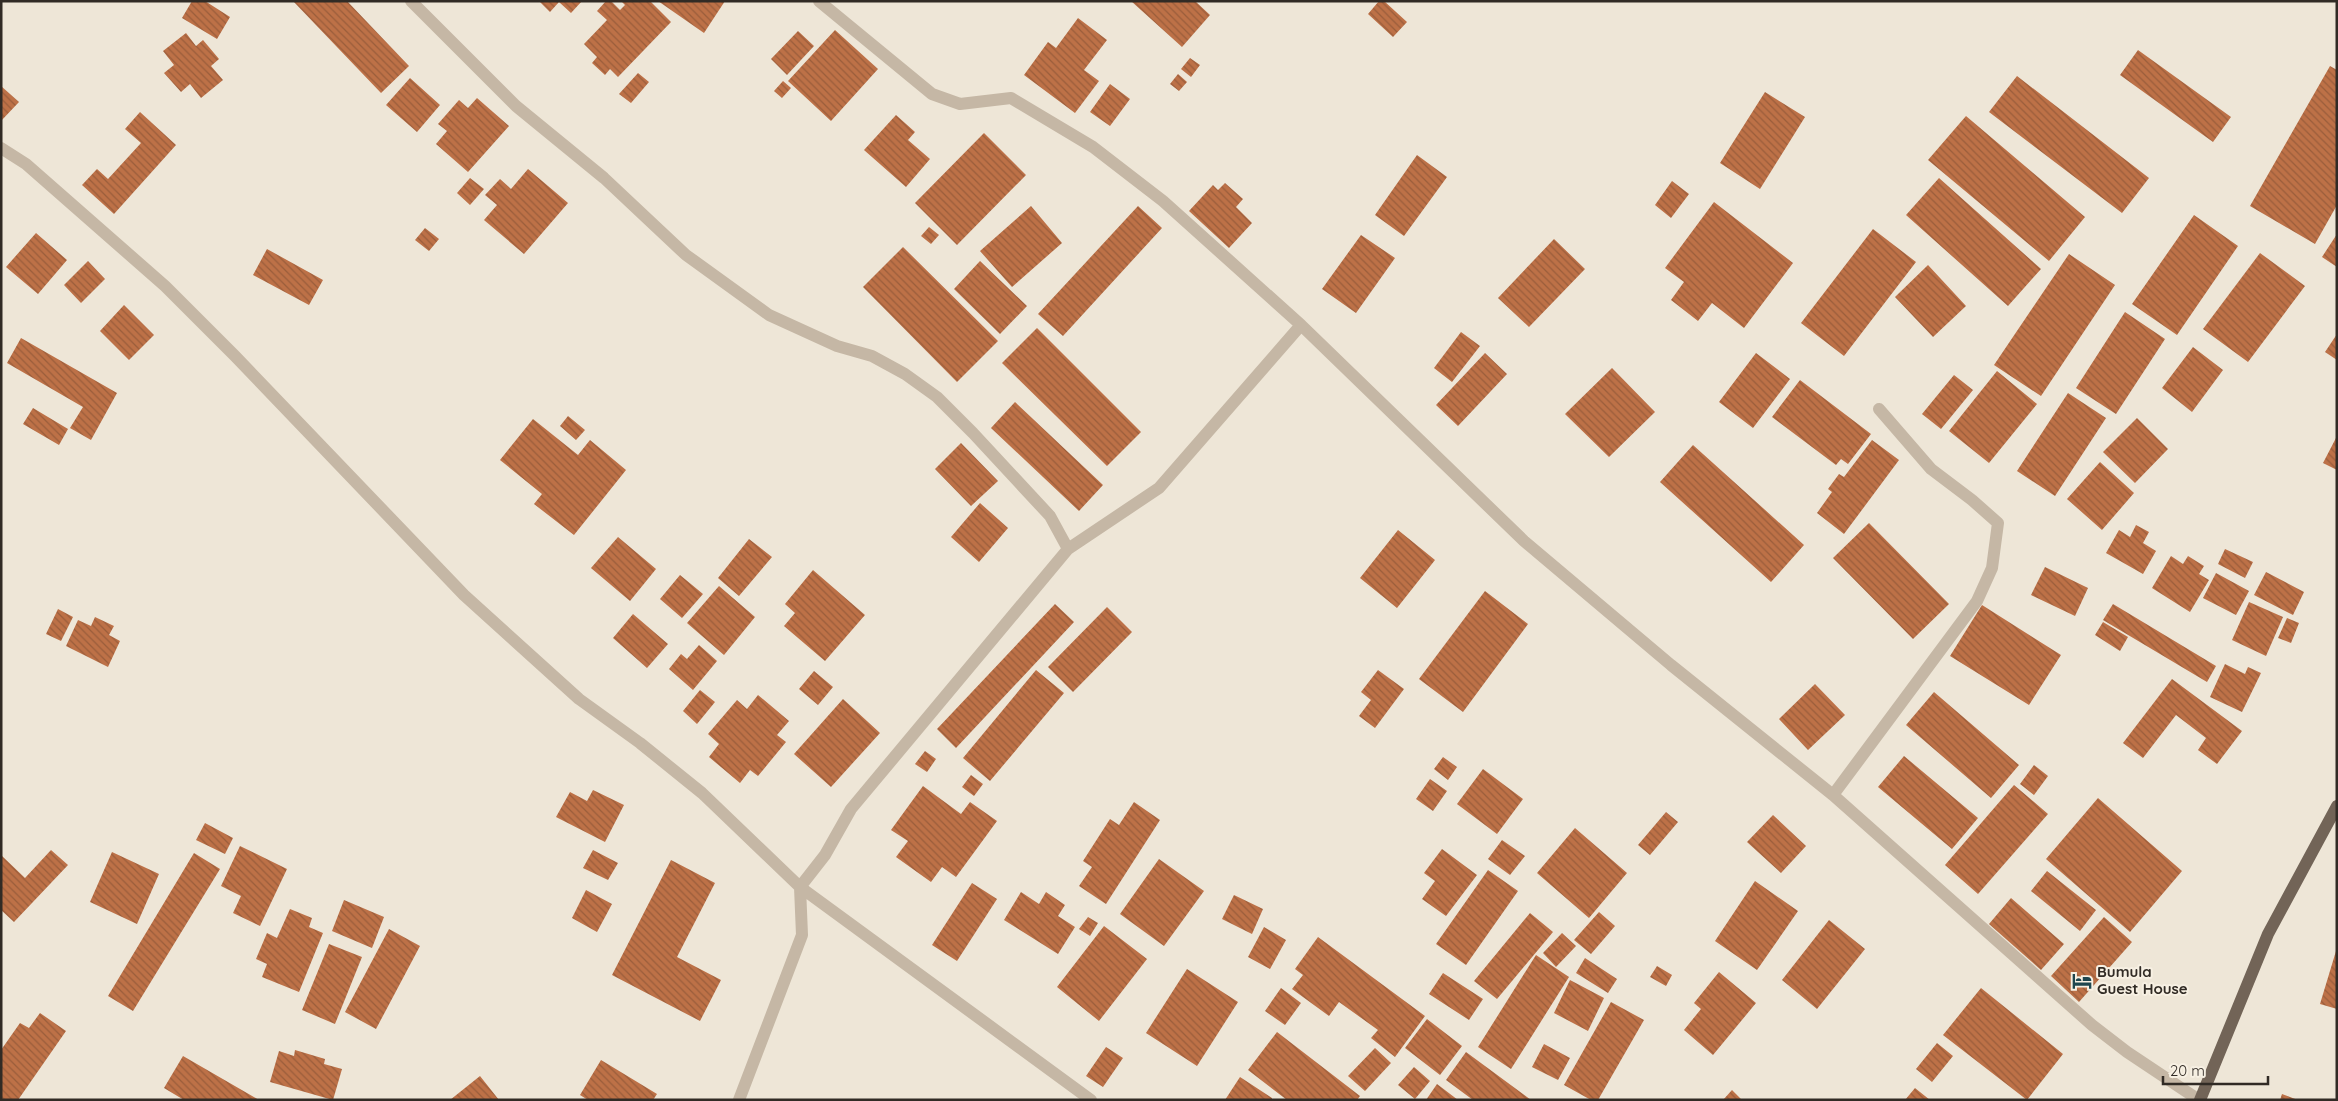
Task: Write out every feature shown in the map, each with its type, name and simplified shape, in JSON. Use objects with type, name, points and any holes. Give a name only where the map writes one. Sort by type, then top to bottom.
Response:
[{"type":"main road","points":[[2200,1100],[2268,934],[2337,806]]},
{"type":"street","points":[[411,1],[516,106],[604,178],[686,255],[769,315],[837,346],[872,356],[905,374],[936,397],[1008,469],[1050,516],[1068,550]]},
{"type":"street","points":[[819,1],[932,94],[960,104],[1011,98],[1093,147],[1163,201],[1301,325],[1524,541],[1671,665],[1832,795],[2092,1025],[2127,1052],[2200,1100]]},
{"type":"street","points":[[1,148],[26,164],[165,286],[235,356],[464,595],[579,699],[640,743],[702,792],[800,887],[1091,1100]]},
{"type":"street","points":[[739,1100],[802,936],[800,887],[825,855],[852,809],[1068,550],[1159,488],[1301,325]]},
{"type":"street","points":[[1832,795],[1977,601],[1992,568],[1998,523],[1972,500],[1931,469],[1879,409]]},
{"type":"building","points":[[192,1],[205,1],[230,17],[217,39],[182,18]]},
{"type":"building","points":[[293,1],[347,1],[409,66],[381,93]]},
{"type":"building","points":[[539,1],[582,1],[571,13],[559,2],[550,12]]},
{"type":"building","points":[[606,1],[611,1],[620,10],[625,5],[621,1],[650,1],[671,22],[618,77],[610,69],[605,75],[592,63],[597,57],[584,44],[607,20],[597,11]]},
{"type":"building","points":[[658,1],[725,1],[704,33]]},
{"type":"building","points":[[1131,1],[1195,1],[1210,15],[1182,47]]},
{"type":"building","points":[[1379,1],[1384,1],[1407,22],[1393,37],[1368,14]]},
{"type":"building","points":[[1078,18],[1107,40],[1084,70],[1099,81],[1075,113],[1024,75],[1048,42],[1056,48]]},
{"type":"building","points":[[835,30],[878,69],[831,121],[788,81]]},
{"type":"building","points":[[798,31],[814,46],[787,75],[771,59]]},
{"type":"building","points":[[186,33],[196,46],[203,40],[219,59],[211,66],[223,80],[201,98],[190,84],[181,92],[164,73],[174,65],[163,51]]},
{"type":"building","points":[[2138,50],[2231,117],[2213,142],[2120,75]]},
{"type":"building","points":[[1190,58],[1200,65],[1191,77],[1181,69]]},
{"type":"building","points":[[2330,66],[2337,70],[2337,205],[2315,244],[2250,206]]},
{"type":"building","points":[[638,73],[649,82],[631,103],[619,94]]},
{"type":"building","points":[[1178,74],[1187,82],[1179,91],[1170,84]]},
{"type":"building","points":[[2017,76],[2149,178],[2122,213],[1989,112]]},
{"type":"building","points":[[410,78],[440,105],[417,132],[386,105]]},
{"type":"building","points":[[783,81],[791,88],[782,98],[774,91]]},
{"type":"building","points":[[1110,84],[1130,99],[1110,126],[1090,112]]},
{"type":"building","points":[[1,86],[19,102],[1,121]]},
{"type":"building","points":[[1765,92],[1805,117],[1760,189],[1720,163]]},
{"type":"building","points":[[477,98],[509,126],[468,172],[436,144],[447,131],[438,124],[459,100],[468,108]]},
{"type":"building","points":[[140,112],[176,145],[114,214],[82,185],[97,169],[108,179],[141,143],[125,129]]},
{"type":"building","points":[[896,115],[915,132],[908,140],[930,159],[906,187],[864,150]]},
{"type":"building","points":[[1966,116],[2085,217],[2049,261],[1928,160]]},
{"type":"building","points":[[984,133],[1026,175],[957,245],[915,203]]},
{"type":"building","points":[[1417,155],[1447,177],[1404,236],[1375,215]]},
{"type":"building","points":[[528,169],[568,203],[524,254],[484,220],[497,205],[485,195],[500,179],[511,189]]},
{"type":"building","points":[[470,178],[484,189],[470,205],[457,193]]},
{"type":"building","points":[[1939,178],[2041,269],[2008,306],[1906,215]]},
{"type":"building","points":[[1672,181],[1689,194],[1671,218],[1655,205]]},
{"type":"building","points":[[1225,183],[1243,199],[1236,207],[1252,223],[1229,248],[1189,211],[1213,185],[1218,190]]},
{"type":"building","points":[[1714,202],[1793,263],[1744,328],[1712,303],[1698,321],[1671,300],[1684,282],[1665,268]]},
{"type":"building","points":[[1031,206],[1062,243],[1012,287],[980,251]]},
{"type":"building","points":[[1138,206],[1162,228],[1063,336],[1038,314]]},
{"type":"building","points":[[2194,215],[2238,246],[2177,335],[2132,304]]},
{"type":"building","points":[[929,227],[939,235],[931,244],[921,236]]},
{"type":"building","points":[[425,228],[439,239],[429,251],[415,240]]},
{"type":"building","points":[[1873,229],[1916,262],[1844,356],[1801,323]]},
{"type":"building","points":[[36,233],[67,260],[38,294],[6,267]]},
{"type":"building","points":[[2337,234],[2337,267],[2322,257]]},
{"type":"building","points":[[1361,235],[1395,258],[1356,313],[1322,289]]},
{"type":"building","points":[[1554,239],[1585,269],[1529,327],[1498,298]]},
{"type":"building","points":[[903,247],[998,341],[957,382],[863,287]]},
{"type":"building","points":[[267,249],[323,280],[309,305],[253,275]]},
{"type":"building","points":[[2260,253],[2305,286],[2248,362],[2203,329]]},
{"type":"building","points":[[2069,254],[2115,285],[2041,396],[1994,365]]},
{"type":"building","points":[[88,261],[105,279],[81,303],[64,285]]},
{"type":"building","points":[[980,261],[1027,306],[1000,334],[954,289]]},
{"type":"building","points":[[1928,265],[1966,306],[1933,337],[1895,297]]},
{"type":"building","points":[[124,305],[154,335],[129,360],[100,331]]},
{"type":"building","points":[[2125,312],[2165,339],[2116,414],[2076,388]]},
{"type":"building","points":[[1037,328],[1141,432],[1107,466],[1002,363]]},
{"type":"building","points":[[1461,332],[1480,346],[1452,382],[1434,368]]},
{"type":"building","points":[[2337,334],[2337,360],[2325,352]]},
{"type":"building","points":[[21,338],[117,393],[91,440],[70,428],[83,407],[7,363]]},
{"type":"building","points":[[2193,347],[2223,370],[2192,412],[2162,388]]},
{"type":"building","points":[[1485,353],[1507,374],[1458,426],[1436,405]]},
{"type":"building","points":[[1756,353],[1790,379],[1753,428],[1719,402]]},
{"type":"building","points":[[1612,368],[1655,412],[1609,457],[1565,414]]},
{"type":"building","points":[[1997,371],[2037,404],[1989,463],[1949,431]]},
{"type":"building","points":[[1954,375],[1973,390],[1941,429],[1922,414]]},
{"type":"building","points":[[1800,380],[1871,434],[1848,464],[1841,459],[1836,465],[1772,417]]},
{"type":"building","points":[[2068,393],[2106,418],[2055,496],[2017,471]]},
{"type":"building","points":[[1015,402],[1103,485],[1079,511],[991,428]]},
{"type":"building","points":[[33,408],[68,429],[59,445],[23,424]]},
{"type":"building","points":[[568,416],[585,430],[576,440],[560,426]]},
{"type":"building","points":[[2137,418],[2168,449],[2135,483],[2103,452]]},
{"type":"building","points":[[533,419],[578,455],[590,440],[626,470],[574,535],[534,504],[542,494],[500,460]]},
{"type":"building","points":[[2337,436],[2337,470],[2323,463]]},
{"type":"building","points":[[1872,440],[1899,460],[1844,534],[1817,513],[1832,492],[1828,489],[1839,474],[1844,477]]},
{"type":"building","points":[[961,443],[998,481],[971,506],[935,469]]},
{"type":"building","points":[[1693,445],[1804,545],[1771,582],[1660,482]]},
{"type":"building","points":[[2100,462],[2134,493],[2102,530],[2067,499]]},
{"type":"building","points":[[980,503],[1008,528],[979,562],[951,537]]},
{"type":"building","points":[[1869,523],[1949,604],[1913,639],[1833,558]]},
{"type":"building","points":[[2136,525],[2149,532],[2143,543],[2156,551],[2143,574],[2106,553],[2119,530],[2130,537]]},
{"type":"building","points":[[1398,530],[1435,560],[1397,608],[1360,578]]},
{"type":"building","points":[[618,537],[656,569],[630,601],[591,568]]},
{"type":"building","points":[[749,539],[772,557],[739,596],[718,578]]},
{"type":"building","points":[[2225,549],[2253,562],[2245,578],[2218,564]]},
{"type":"building","points":[[2171,556],[2183,564],[2188,556],[2204,566],[2199,574],[2209,580],[2190,612],[2152,588]]},
{"type":"building","points":[[2045,567],[2088,588],[2075,616],[2031,595]]},
{"type":"building","points":[[813,570],[865,615],[825,661],[784,626],[795,613],[785,604]]},
{"type":"building","points":[[2266,572],[2304,592],[2293,615],[2254,595]]},
{"type":"building","points":[[2216,573],[2249,591],[2236,615],[2203,598]]},
{"type":"building","points":[[680,575],[703,594],[682,618],[660,599]]},
{"type":"building","points":[[719,586],[755,617],[724,655],[687,623]]},
{"type":"building","points":[[1485,591],[1528,624],[1463,712],[1419,679]]},
{"type":"building","points":[[2249,602],[2283,617],[2266,656],[2232,640]]},
{"type":"building","points":[[1055,604],[1074,622],[956,748],[937,729]]},
{"type":"building","points":[[2113,604],[2216,666],[2207,682],[2103,620]]},
{"type":"building","points":[[1982,605],[2061,655],[2029,705],[1950,656]]},
{"type":"building","points":[[1107,607],[1132,632],[1073,692],[1048,667]]},
{"type":"building","points":[[58,609],[73,617],[61,641],[46,634]]},
{"type":"building","points":[[633,614],[668,644],[647,668],[613,638]]},
{"type":"building","points":[[95,617],[114,626],[109,635],[120,641],[108,667],[66,646],[78,620],[91,626]]},
{"type":"building","points":[[2287,618],[2299,623],[2291,643],[2278,638]]},
{"type":"building","points":[[2103,622],[2128,637],[2120,651],[2095,635]]},
{"type":"building","points":[[699,645],[717,661],[693,690],[669,669],[681,654],[687,659]]},
{"type":"building","points":[[2225,664],[2245,674],[2248,667],[2261,673],[2242,712],[2210,697]]},
{"type":"building","points":[[1036,670],[1064,693],[990,781],[963,758]]},
{"type":"building","points":[[1378,670],[1404,689],[1375,728],[1359,716],[1371,700],[1361,692]]},
{"type":"building","points":[[814,671],[833,687],[818,705],[799,689]]},
{"type":"building","points":[[2172,679],[2242,731],[2217,764],[2198,750],[2206,738],[2176,715],[2143,758],[2123,743]]},
{"type":"building","points":[[1815,684],[1845,715],[1808,750],[1779,719]]},
{"type":"building","points":[[700,690],[715,702],[697,724],[683,711]]},
{"type":"building","points":[[1934,692],[2019,765],[1991,798],[1906,725]]},
{"type":"building","points":[[758,695],[789,721],[777,735],[786,742],[758,776],[750,770],[740,783],[709,757],[719,744],[708,734],[737,700],[747,709]]},
{"type":"building","points":[[843,699],[880,733],[831,787],[794,754]]},
{"type":"building","points":[[925,751],[936,759],[927,772],[915,764]]},
{"type":"building","points":[[1904,756],[1978,818],[1952,849],[1878,787]]},
{"type":"building","points":[[1443,757],[1457,767],[1448,780],[1434,769]]},
{"type":"building","points":[[2034,765],[2048,776],[2034,795],[2020,784]]},
{"type":"building","points":[[1483,769],[1523,799],[1497,834],[1457,804]]},
{"type":"building","points":[[971,775],[983,784],[974,796],[962,787]]},
{"type":"building","points":[[1430,779],[1447,791],[1433,811],[1416,799]]},
{"type":"building","points":[[2014,785],[2048,814],[1978,894],[1945,865]]},
{"type":"building","points":[[923,786],[961,814],[970,802],[997,821],[956,877],[942,867],[931,882],[896,857],[908,841],[891,830]]},
{"type":"building","points":[[593,790],[624,805],[605,842],[556,817],[570,792],[587,801]]},
{"type":"building","points":[[2098,798],[2182,871],[2130,932],[2046,859]]},
{"type":"building","points":[[1134,802],[1160,820],[1106,904],[1079,886],[1092,867],[1083,861],[1110,819],[1119,825]]},
{"type":"building","points":[[1666,812],[1678,822],[1650,855],[1638,845]]},
{"type":"building","points":[[1773,815],[1806,846],[1781,873],[1747,842]]},
{"type":"building","points":[[205,823],[233,838],[225,854],[196,840]]},
{"type":"building","points":[[1575,828],[1627,873],[1589,918],[1537,873]]},
{"type":"building","points":[[1502,840],[1525,856],[1510,875],[1488,859]]},
{"type":"building","points":[[240,846],[287,869],[260,926],[233,913],[241,896],[221,886]]},
{"type":"building","points":[[1442,849],[1477,875],[1446,916],[1422,899],[1435,881],[1424,873]]},
{"type":"building","points":[[51,850],[68,865],[14,922],[1,910],[1,855],[25,878]]},
{"type":"building","points":[[593,850],[618,863],[608,880],[583,868]]},
{"type":"building","points":[[112,852],[159,874],[137,924],[90,902]]},
{"type":"building","points":[[194,853],[220,869],[133,1011],[108,996]]},
{"type":"building","points":[[1159,859],[1204,891],[1164,946],[1120,914]]},
{"type":"building","points":[[671,860],[715,883],[677,957],[721,980],[700,1021],[612,975]]},
{"type":"building","points":[[1488,870],[1518,891],[1466,965],[1436,944]]},
{"type":"building","points":[[2047,871],[2096,910],[2080,931],[2031,891]]},
{"type":"building","points":[[1755,881],[1798,911],[1757,970],[1715,941]]},
{"type":"building","points":[[972,883],[997,899],[957,961],[932,945]]},
{"type":"building","points":[[586,890],[612,904],[597,932],[572,918]]},
{"type":"building","points":[[1021,892],[1039,904],[1046,892],[1065,905],[1058,916],[1075,927],[1058,954],[1004,920]]},
{"type":"building","points":[[1234,895],[1263,909],[1252,934],[1222,919]]},
{"type":"building","points":[[2011,898],[2064,944],[2041,970],[1989,924]]},
{"type":"building","points":[[344,900],[384,917],[372,948],[332,931]]},
{"type":"building","points":[[290,909],[312,918],[309,927],[323,933],[299,992],[262,977],[267,964],[256,959],[267,933],[277,938]]},
{"type":"building","points":[[1599,912],[1615,926],[1591,954],[1574,940]]},
{"type":"building","points":[[1530,913],[1553,932],[1497,999],[1474,981]]},
{"type":"building","points":[[1088,917],[1098,923],[1090,936],[1079,929]]},
{"type":"building","points":[[2104,917],[2132,942],[2079,1002],[2051,976]]},
{"type":"building","points":[[1829,920],[1865,949],[1817,1009],[1782,980]]},
{"type":"building","points":[[1104,926],[1147,959],[1099,1021],[1057,987]]},
{"type":"building","points":[[1264,927],[1286,940],[1270,969],[1248,957]]},
{"type":"building","points":[[389,929],[420,946],[376,1029],[345,1012]]},
{"type":"building","points":[[1562,933],[1576,946],[1556,967],[1543,953]]},
{"type":"building","points":[[1318,937],[1425,1016],[1395,1057],[1371,1038],[1378,1030],[1339,1002],[1329,1016],[1292,989],[1303,975],[1295,969]]},
{"type":"building","points":[[329,944],[362,957],[335,1024],[302,1010]]},
{"type":"building","points":[[2337,951],[2337,1009],[2320,1004]]},
{"type":"building","points":[[1536,955],[1569,977],[1511,1069],[1478,1047]]},
{"type":"building","points":[[1585,958],[1617,979],[1608,993],[1576,973]]},
{"type":"building","points":[[1657,966],[1672,975],[1666,986],[1650,977]]},
{"type":"building","points":[[1187,969],[1238,1002],[1197,1066],[1146,1033]]},
{"type":"building","points":[[1719,972],[1756,1003],[1713,1055],[1684,1030],[1701,1009],[1694,1003]]},
{"type":"building","points":[[1443,973],[1483,999],[1469,1020],[1429,994]]},
{"type":"building","points":[[1570,980],[1604,998],[1588,1031],[1554,1013]]},
{"type":"building","points":[[1281,988],[1301,1003],[1285,1025],[1265,1011]]},
{"type":"building","points":[[1981,988],[2063,1054],[2027,1100],[1943,1035]]},
{"type":"building","points":[[1611,1002],[1644,1020],[1598,1100],[1591,1100],[1564,1085]]},
{"type":"building","points":[[40,1013],[66,1031],[18,1100],[1,1100],[1,1050],[20,1023],[29,1028]]},
{"type":"building","points":[[1427,1019],[1462,1046],[1440,1075],[1405,1048]]},
{"type":"building","points":[[1277,1032],[1360,1096],[1357,1100],[1287,1100],[1248,1070]]},
{"type":"building","points":[[1937,1043],[1953,1056],[1932,1082],[1916,1069]]},
{"type":"building","points":[[1544,1044],[1570,1058],[1558,1080],[1532,1067]]},
{"type":"building","points":[[1106,1047],[1123,1058],[1103,1087],[1086,1076]]},
{"type":"building","points":[[1375,1048],[1391,1063],[1365,1091],[1348,1076]]},
{"type":"building","points":[[295,1050],[325,1059],[324,1064],[342,1069],[333,1100],[270,1082],[279,1051],[294,1056]]},
{"type":"building","points":[[1466,1052],[1531,1100],[1473,1100],[1446,1080]]},
{"type":"building","points":[[183,1056],[259,1100],[184,1100],[164,1088]]},
{"type":"building","points":[[601,1060],[657,1094],[653,1100],[588,1100],[580,1095]]},
{"type":"building","points":[[1414,1067],[1430,1081],[1415,1099],[1398,1085]]},
{"type":"building","points":[[480,1076],[499,1100],[450,1100]]},
{"type":"building","points":[[1240,1077],[1272,1098],[1272,1100],[1225,1100]]},
{"type":"building","points":[[1437,1084],[1458,1100],[1426,1100]]},
{"type":"building","points":[[1915,1088],[1930,1100],[1905,1100]]},
{"type":"building","points":[[1732,1090],[1742,1100],[1723,1100]]},
{"type":"building","points":[[2282,1094],[2298,1100],[2280,1100]]},
{"type":"place","name":"Bumula Guest House","points":[[2082,981]]}]
